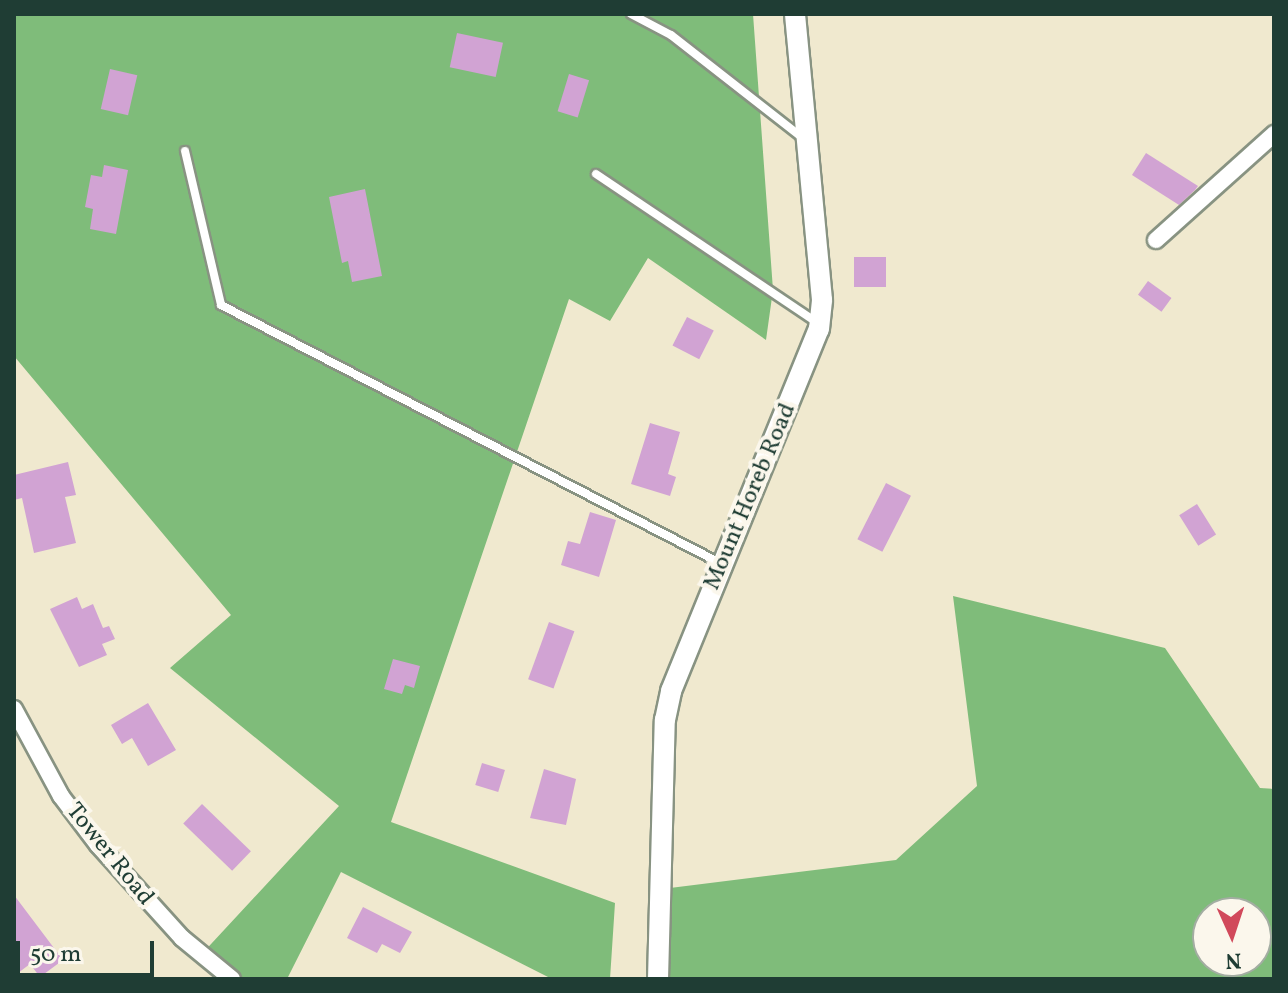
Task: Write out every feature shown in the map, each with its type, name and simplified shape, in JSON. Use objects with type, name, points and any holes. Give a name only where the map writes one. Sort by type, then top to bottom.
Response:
[{"type":"street","name":"Mount Horeb Road","points":[[658,979],[665,720],[723,564],[819,324],[822,300],[795,14]]},
{"type":"street","points":[[1156,240],[1274,134]]},
{"type":"street","name":"Tower Road","points":[[14,709],[61,796],[98,845],[182,938],[232,979]]},
{"type":"lane","points":[[631,14],[671,35],[807,141]]},
{"type":"lane","points":[[185,151],[221,305],[723,564]]},
{"type":"lane","points":[[596,174],[819,324]]},
{"type":"green space","points":[[14,14],[753,14],[773,290],[766,340],[648,258],[610,321],[569,299],[391,822],[615,903],[610,979],[552,979],[341,872],[287,979],[215,979],[220,978],[199,957],[339,806],[170,668],[231,615],[14,356]]},
{"type":"green space","points":[[953,596],[1165,648],[1260,788],[1274,789],[1274,979],[658,979],[662,889],[896,860],[977,786]]},
{"type":"building","points":[[457,33],[503,43],[496,77],[450,67]]},
{"type":"building","points":[[110,69],[137,75],[128,115],[101,109]]},
{"type":"building","points":[[569,74],[589,80],[578,117],[558,111]]},
{"type":"building","points":[[1146,153],[1198,186],[1179,205],[1132,175]]},
{"type":"building","points":[[104,165],[128,170],[116,234],[90,229],[93,209],[85,207],[91,175],[102,177]]},
{"type":"building","points":[[365,189],[382,276],[352,282],[348,261],[342,263],[329,197]]},
{"type":"building","points":[[854,257],[886,257],[886,287],[854,287]]},
{"type":"building","points":[[1148,281],[1171,298],[1161,312],[1138,295]]},
{"type":"building","points":[[687,317],[714,331],[699,359],[672,346]]},
{"type":"building","points":[[650,423],[680,432],[668,474],[676,477],[670,496],[631,484]]},
{"type":"building","points":[[68,462],[76,495],[65,497],[76,543],[34,553],[22,498],[14,500],[14,475]]},
{"type":"building","points":[[886,483],[911,496],[882,552],[857,539]]},
{"type":"building","points":[[1197,504],[1216,535],[1198,546],[1179,515]]},
{"type":"building","points":[[590,512],[616,520],[599,577],[561,565],[568,541],[580,544]]},
{"type":"building","points":[[77,597],[82,609],[93,604],[103,628],[109,626],[115,639],[102,644],[107,655],[79,667],[50,609]]},
{"type":"building","points":[[549,622],[574,631],[554,689],[528,679]]},
{"type":"building","points":[[393,659],[420,666],[414,688],[405,685],[402,694],[384,689]]},
{"type":"building","points":[[148,703],[176,750],[148,766],[132,738],[122,744],[111,725]]},
{"type":"building","points":[[482,763],[505,770],[498,792],[475,785]]},
{"type":"building","points":[[544,769],[576,779],[566,825],[530,818]]},
{"type":"building","points":[[202,804],[251,851],[232,871],[183,823]]},
{"type":"building","points":[[14,895],[63,960],[40,977],[30,964],[14,976]]},
{"type":"building","points":[[363,907],[412,932],[400,953],[382,944],[377,953],[347,938]]}]
